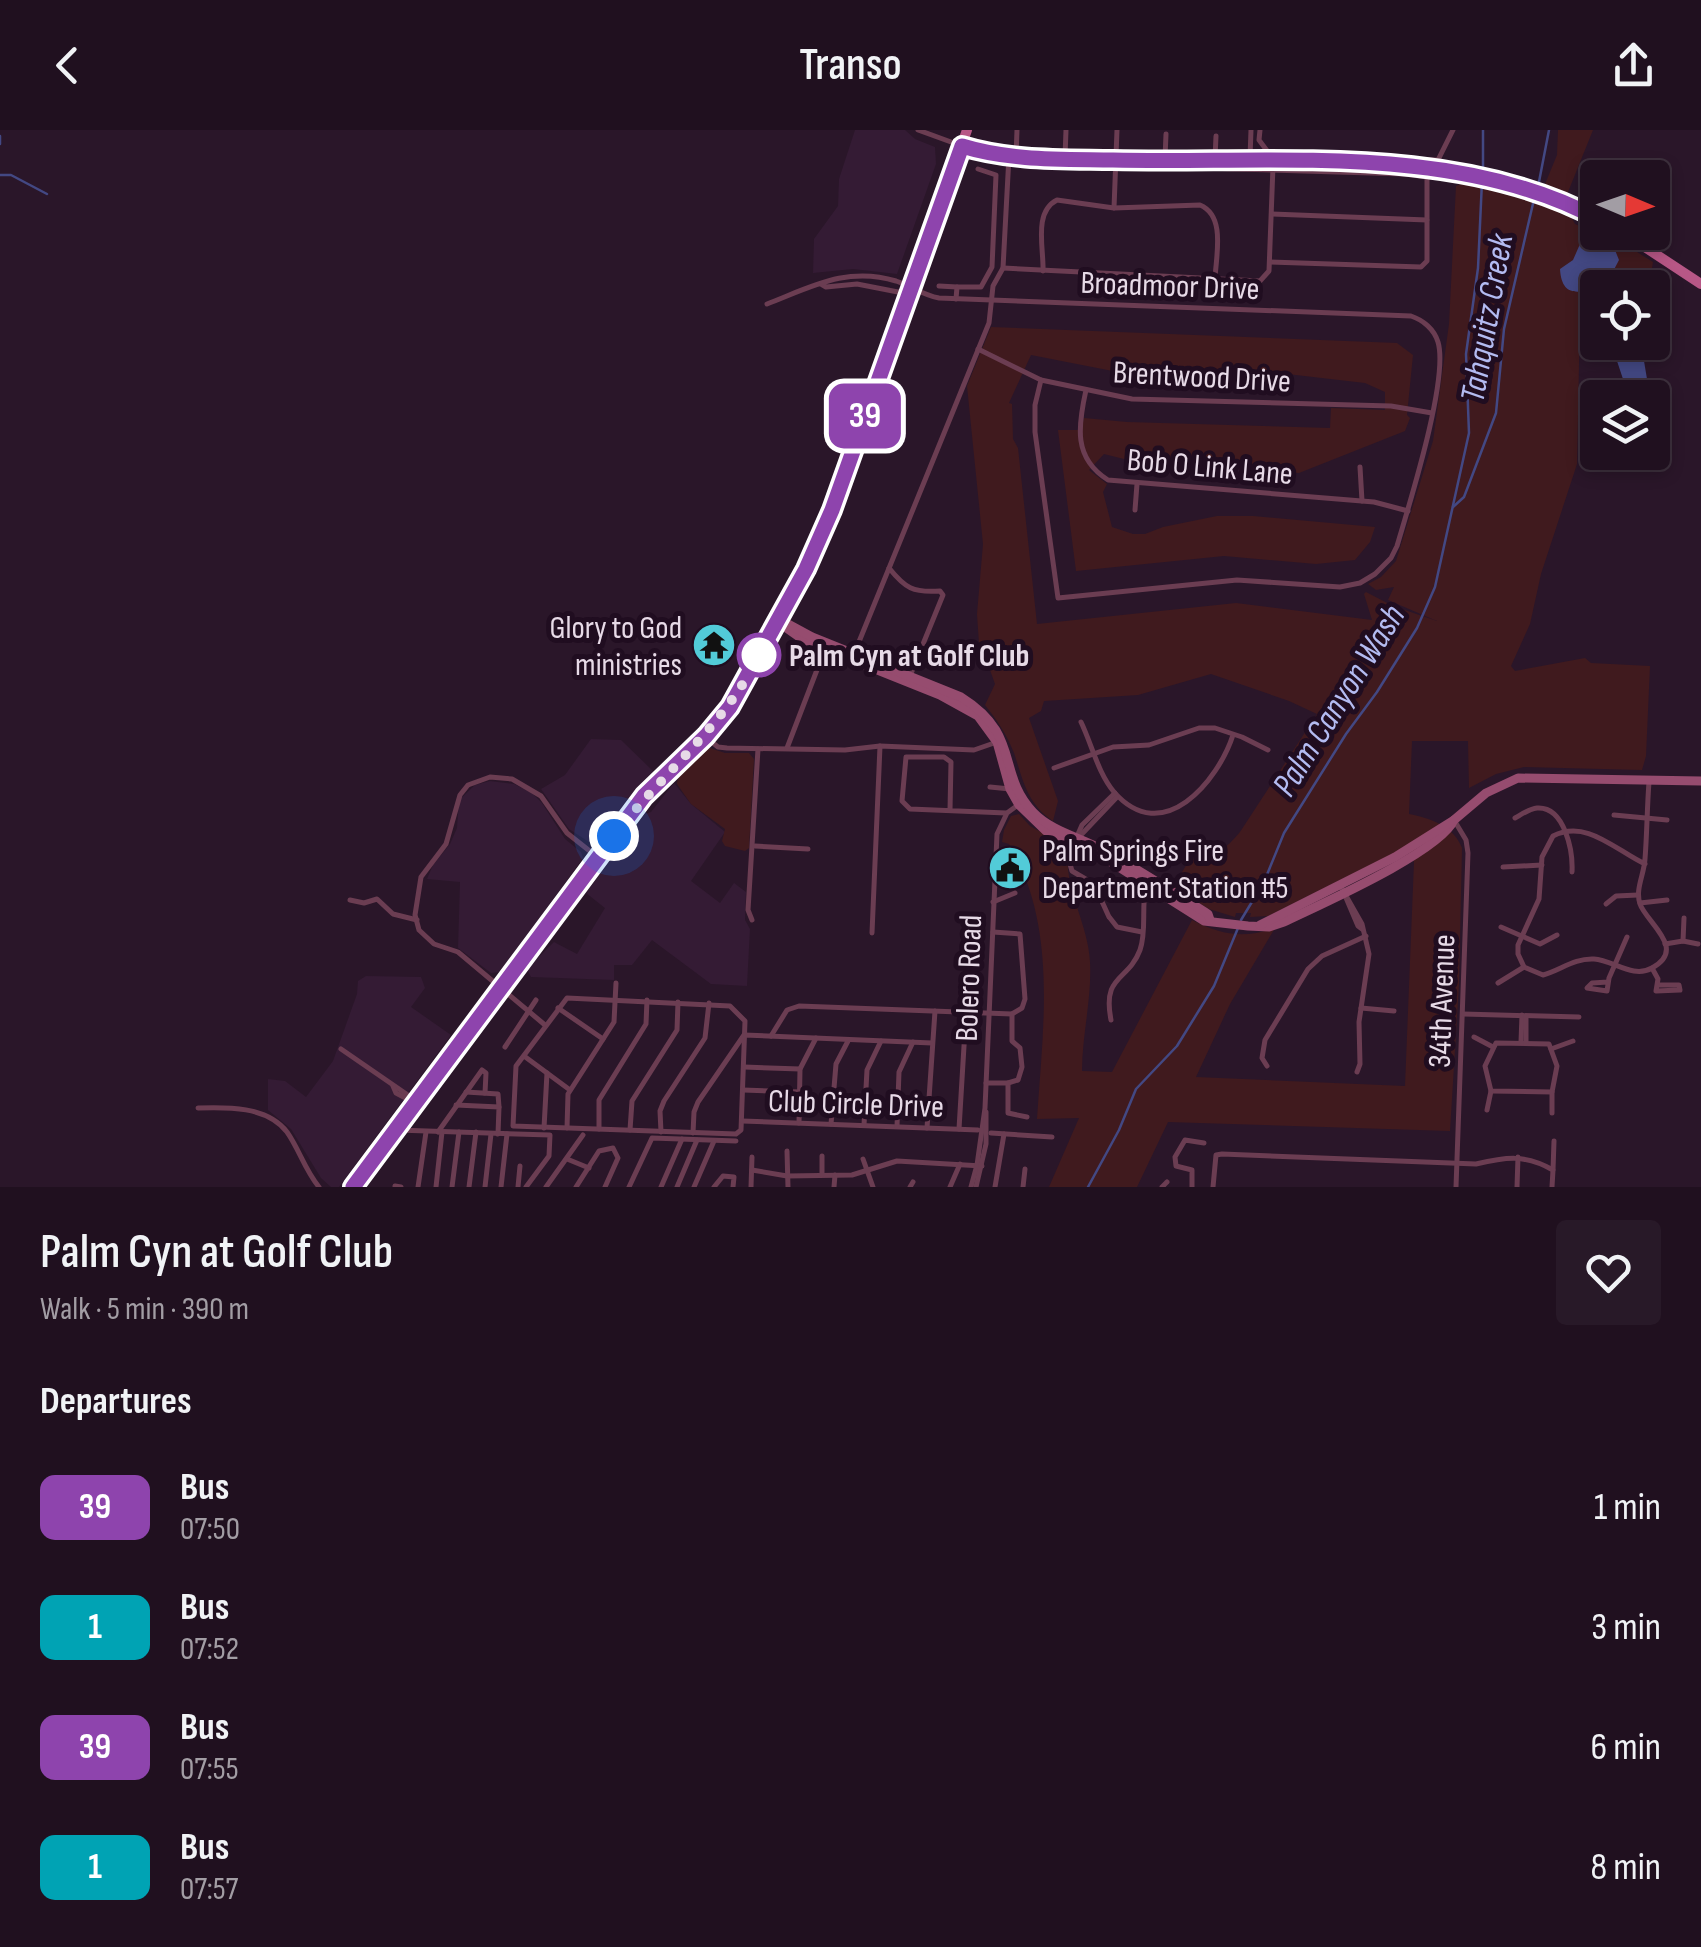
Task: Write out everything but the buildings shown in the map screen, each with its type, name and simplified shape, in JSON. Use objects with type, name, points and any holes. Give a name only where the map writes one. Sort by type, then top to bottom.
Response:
[{"type":"main road","points":[[353,1187],[644,796],[730,707],[778,622],[832,510],[968,130]]},
{"type":"main road","points":[[962,146],[1012,157],[1402,165],[1498,180],[1580,210]]},
{"type":"main road","points":[[1649,250],[1701,284]]},
{"type":"street","points":[[918,130],[962,146]]},
{"type":"street","points":[[854,654],[989,323],[994,286],[1003,268],[1007,190],[1016,130]]},
{"type":"street","points":[[1065,159],[1066,130]]},
{"type":"street","points":[[1114,208],[1116,130]]},
{"type":"street","points":[[1250,162],[1251,130]]},
{"type":"street","points":[[1260,130],[1262,146],[1274,154],[1438,160],[1454,130]]},
{"type":"street","points":[[1165,161],[1166,134]]},
{"type":"street","points":[[1215,162],[1216,136]]},
{"type":"street","points":[[1133,161],[1138,166],[1273,165],[1428,178],[1425,265],[1270,262]]},
{"type":"street","points":[[1003,268],[1260,281],[1266,277],[1270,262],[1273,165]]},
{"type":"street","points":[[938,286],[982,286],[992,267],[995,174],[978,169]]},
{"type":"street","points":[[996,190],[1007,190]]},
{"type":"street","points":[[1043,271],[1042,217],[1050,204],[1066,199],[1114,208],[1206,207],[1217,224],[1215,279]]},
{"type":"street","points":[[1272,214],[1427,220]]},
{"type":"street","points":[[994,232],[1004,233]]},
{"type":"street","name":"Broadmoor Drive","points":[[768,304],[832,278],[857,276],[899,282],[933,297],[956,300],[1411,316],[1427,325],[1439,344],[1432,412]]},
{"type":"street","points":[[956,287],[956,300]]},
{"type":"street","name":"Brentwood Drive","points":[[978,349],[1041,380],[1132,399],[1391,406],[1432,412]]},
{"type":"street","points":[[1041,380],[1035,405],[1035,432],[1058,598],[1237,580],[1340,588],[1360,583],[1391,558],[1408,511],[1432,412]]},
{"type":"street","name":"Bob O Link Lane","points":[[1086,390],[1079,431],[1088,464],[1108,480],[1362,501],[1408,511]]},
{"type":"street","points":[[1360,467],[1362,501]]},
{"type":"street","points":[[1135,510],[1136,484]]},
{"type":"street","points":[[888,568],[906,588],[940,591],[943,595],[910,676]]},
{"type":"street","points":[[778,622],[785,630],[825,649],[960,704],[986,724],[996,742],[1010,789],[1046,823],[1204,920],[1228,925],[1260,925],[1342,889],[1422,842],[1498,786],[1528,776],[1701,781]]},
{"type":"street","points":[[778,622],[961,697],[985,714],[1004,740],[1022,803]]},
{"type":"street","points":[[787,748],[825,649]]},
{"type":"street","points":[[1081,722],[1102,774],[1117,795],[1148,811],[1184,804],[1212,779],[1233,734]]},
{"type":"street","points":[[1054,768],[1113,747],[1160,743],[1199,728],[1233,734],[1268,750]]},
{"type":"street","points":[[706,736],[718,747],[845,750],[880,746],[974,750],[996,742]]},
{"type":"street","points":[[872,933],[880,746]]},
{"type":"street","points":[[752,920],[748,910],[755,846],[758,748]]},
{"type":"street","points":[[950,810],[952,762],[944,758],[906,757],[904,806],[950,810],[1007,813],[1022,803]]},
{"type":"street","points":[[546,1025],[458,952],[426,938],[416,920],[416,894],[428,864],[446,844],[455,806],[468,785],[490,777],[522,784],[541,796],[566,833],[598,858]]},
{"type":"street","points":[[1498,983],[1524,968],[1543,974],[1582,959],[1615,963],[1631,971],[1652,968],[1662,958],[1665,944],[1661,930],[1648,918],[1638,894],[1645,864],[1649,780]]},
{"type":"street","points":[[990,786],[1010,789]]},
{"type":"street","points":[[1117,795],[1082,825],[1068,856],[1069,866],[1094,884],[1116,925],[1141,935]]},
{"type":"street","points":[[1515,818],[1544,808],[1556,816],[1573,860],[1572,872]]},
{"type":"street","name":"Bolero Road","points":[[973,1187],[980,1166],[986,1108],[998,834],[1007,813]]},
{"type":"street","points":[[1614,815],[1667,820]]},
{"type":"street","name":"34th Avenue","points":[[1454,820],[1466,840],[1468,853],[1456,1187]]},
{"type":"street","points":[[1524,968],[1518,954],[1520,936],[1539,898],[1548,842],[1564,831],[1585,830],[1645,864]]},
{"type":"street","points":[[1076,841],[1139,872],[1208,914],[1210,920]]},
{"type":"street","points":[[755,846],[808,848]]},
{"type":"street","points":[[1502,867],[1542,865]]},
{"type":"street","points":[[1111,1020],[1110,992],[1114,981],[1138,954],[1142,918],[1139,898],[1146,884]]},
{"type":"street","points":[[1342,889],[1366,936],[1368,963],[1357,1072]]},
{"type":"street","points":[[993,902],[1015,892]]},
{"type":"street","points":[[1606,904],[1616,896],[1638,894]]},
{"type":"street","points":[[350,900],[364,903],[377,899],[393,914],[416,920]]},
{"type":"street","points":[[1640,903],[1668,900]]},
{"type":"street","points":[[1682,941],[1684,918]]},
{"type":"street","points":[[1500,927],[1540,944],[1558,935]]},
{"type":"street","points":[[771,1036],[792,1006],[1012,1014],[1022,1008],[1025,999],[1020,934],[993,932]]},
{"type":"street","points":[[1267,1066],[1262,1058],[1264,1040],[1308,969],[1328,953],[1366,936]]},
{"type":"street","points":[[1608,982],[1626,938]]},
{"type":"street","points":[[1665,944],[1698,944]]},
{"type":"street","points":[[1652,968],[1659,985]]},
{"type":"street","points":[[568,1128],[570,1090],[614,1022],[616,983]]},
{"type":"street","points":[[677,1187],[695,1136],[698,1102],[744,1035],[743,1016],[730,1006],[710,1003],[567,998],[516,1070],[513,1126],[661,1132],[695,1136],[714,1141],[736,1140]]},
{"type":"street","points":[[505,1047],[536,1000]]},
{"type":"street","points":[[598,1130],[599,1100],[646,1024],[647,1000]]},
{"type":"street","points":[[630,1131],[632,1101],[677,1030],[678,1002]]},
{"type":"street","points":[[661,1132],[660,1110],[706,1038],[710,1003]]},
{"type":"street","points":[[558,1008],[603,1039]]},
{"type":"street","points":[[1361,1008],[1394,1011]]},
{"type":"street","points":[[927,1128],[935,1011]]},
{"type":"street","points":[[959,1129],[966,1013]]},
{"type":"street","points":[[986,1083],[1018,1080],[1022,1067],[1020,1048],[1012,1041],[1012,1014]]},
{"type":"street","points":[[1463,1014],[1579,1017]]},
{"type":"street","points":[[1523,1042],[1524,1016]]},
{"type":"street","points":[[744,1035],[932,1043]]},
{"type":"street","name":"Club Circle Drive","points":[[744,1035],[742,1121],[978,1130]]},
{"type":"street","points":[[798,1123],[800,1069],[816,1038]]},
{"type":"street","points":[[1474,1038],[1493,1046]]},
{"type":"street","points":[[831,1124],[834,1073],[848,1040]]},
{"type":"street","points":[[864,1125],[867,1070],[881,1041]]},
{"type":"street","points":[[1551,1049],[1572,1041]]},
{"type":"street","points":[[896,1126],[899,1072],[914,1042]]},
{"type":"street","points":[[1488,1110],[1491,1091],[1485,1066],[1493,1046],[1498,1042],[1546,1043],[1558,1066],[1552,1113]]},
{"type":"street","points":[[341,1049],[406,1100],[416,1103]]},
{"type":"street","points":[[524,1055],[570,1090]]},
{"type":"street","points":[[744,1067],[800,1069]]},
{"type":"street","points":[[436,1187],[440,1132],[482,1070],[486,1073],[485,1093]]},
{"type":"street","points":[[544,1128],[546,1073]]},
{"type":"street","points":[[1008,1083],[1008,1113],[1026,1117]]},
{"type":"street","points":[[743,1090],[800,1092]]},
{"type":"street","points":[[1491,1091],[1552,1092]]},
{"type":"street","points":[[466,1092],[498,1094],[485,1187]]},
{"type":"street","points":[[456,1105],[498,1106]]},
{"type":"street","points":[[198,1108],[243,1110],[276,1122],[319,1187]]},
{"type":"street","points":[[629,1187],[652,1138],[736,1134],[742,1121]]},
{"type":"street","points":[[397,1130],[550,1135],[549,1156],[522,1187]]},
{"type":"street","points":[[418,1187],[426,1132]]},
{"type":"street","points":[[452,1187],[458,1132]]},
{"type":"street","points":[[468,1187],[476,1132]]},
{"type":"street","points":[[991,1133],[1052,1137]]},
{"type":"street","points":[[501,1187],[507,1134]]},
{"type":"street","points":[[996,1187],[1004,1134]]},
{"type":"street","points":[[546,1187],[583,1135]]},
{"type":"street","points":[[661,1187],[682,1139]]},
{"type":"street","points":[[1192,1187],[1192,1170],[1176,1166],[1174,1160],[1185,1140],[1204,1143]]},
{"type":"street","points":[[694,1187],[714,1141]]},
{"type":"street","points":[[1552,1187],[1554,1141]]},
{"type":"street","points":[[576,1187],[599,1151],[608,1148],[618,1154],[604,1187]]},
{"type":"street","points":[[786,1151],[788,1187]]},
{"type":"street","points":[[1214,1187],[1216,1155],[1476,1164],[1503,1156],[1534,1159],[1553,1170]]},
{"type":"street","points":[[549,1156],[590,1168]]},
{"type":"street","points":[[822,1156],[822,1174]]},
{"type":"street","points":[[751,1187],[752,1157]]},
{"type":"street","points":[[1517,1187],[1518,1157]]},
{"type":"street","points":[[863,1159],[872,1187]]},
{"type":"street","points":[[752,1170],[787,1176],[835,1175],[898,1161],[980,1166]]},
{"type":"street","points":[[950,1187],[960,1164]]},
{"type":"street","points":[[520,1166],[522,1187]]},
{"type":"street","points":[[1022,1187],[1024,1169]]},
{"type":"street","points":[[834,1187],[835,1175]]},
{"type":"street","points":[[714,1187],[723,1176],[734,1176],[733,1187]]},
{"type":"shaded area","points":[[855,130],[905,130],[935,147],[936,164],[897,274],[853,269],[813,273],[814,239],[838,206],[839,179]]},
{"type":"shaded area","points":[[1558,130],[1593,130],[1566,197],[1543,189],[1557,155]]},
{"type":"shaded area","points":[[1463,183],[1570,215],[1580,226],[1580,250],[1634,250],[1653,262],[1652,270],[1580,270],[1577,464],[1541,574],[1530,624],[1511,666],[1515,671],[1585,658],[1591,663],[1650,666],[1642,770],[1524,767],[1496,774],[1469,788],[1468,741],[1412,741],[1409,814],[1447,829],[1462,848],[1450,1131],[1168,1122],[1137,1187],[1049,1187],[1079,1118],[1037,1119],[1044,1013],[1041,943],[1025,876],[1009,844],[1002,842],[1011,816],[1019,814],[1030,826],[1068,847],[1069,877],[1090,962],[1082,1071],[1112,1072],[1192,920],[1233,934],[1275,928],[1230,1004],[1196,1077],[1405,1086],[1414,862],[1406,847],[1268,916],[1236,913],[1235,917],[1209,909],[1173,887],[1190,859],[1218,852],[1240,832],[1317,714],[1211,674],[1138,695],[1044,701],[1041,711],[1029,718],[1058,801],[1053,821],[1037,807],[1008,740],[985,705],[995,684],[980,658],[977,614],[983,544],[967,386],[991,327],[1397,343],[1413,355],[1407,415],[1410,418],[1405,431],[1299,473],[1136,462],[1104,454],[1089,470],[1107,484],[1103,492],[1112,527],[1133,534],[1217,516],[1375,527],[1370,542],[1355,560],[1316,564],[1224,556],[1076,571],[1058,430],[1081,430],[1084,418],[1330,428],[1331,408],[1385,410],[1385,392],[1365,383],[1226,367],[1188,377],[1133,375],[1031,355],[1009,403],[1013,439],[1018,448],[1037,624],[1236,603],[1372,620],[1366,592],[1437,621],[1388,600],[1394,587],[1376,590],[1368,584],[1396,561],[1433,441],[1449,324],[1456,186]]},
{"type":"shaded area","points":[[591,739],[621,740],[654,772],[629,797],[604,832],[601,830],[589,842],[569,829],[541,789],[565,775]]},
{"type":"shaded area","points":[[710,748],[725,753],[749,753],[754,759],[749,848],[745,851],[725,846],[725,829],[691,804],[677,784],[689,763]]},
{"type":"shaded area","points":[[490,781],[514,784],[532,793],[583,858],[501,972],[491,973],[458,948],[460,882],[427,879],[457,828],[459,800],[475,785]]},
{"type":"shaded area","points":[[674,783],[691,804],[725,832],[691,881],[720,903],[734,883],[746,892],[745,920],[750,929],[747,986],[711,984],[652,940],[632,965],[614,965],[614,980],[531,977],[527,969],[554,942],[577,954],[605,908],[586,893],[645,814],[651,812]]},
{"type":"shaded area","points":[[366,976],[421,977],[425,988],[411,1007],[451,1035],[339,1187],[331,1187],[321,1178],[291,1129],[268,1110],[268,1079],[285,1081],[306,1097],[333,1061],[358,981]]},
{"type":"water","points":[[1580,244],[1580,250],[1615,250],[1619,260],[1614,270],[1580,270],[1580,291],[1576,292],[1565,287],[1560,269],[1573,260]]},
{"type":"water","points":[[1617,360],[1644,360],[1647,380],[1623,380]]},
{"type":"waterway","name":"Palm Canyon Wash","points":[[1483,130],[1483,173]]},
{"type":"waterway","name":"Tahquitz Creek","points":[[1538,187],[1549,130]]},
{"type":"waterway","points":[[0,136],[0,144]]},
{"type":"waterway","points":[[0,175],[11,175],[47,194]]},
{"type":"waterway","name":"Palm Canyon Wash","points":[[1241,920],[1264,882],[1284,833],[1417,628],[1435,587],[1469,433],[1466,354],[1478,268],[1482,181]]},
{"type":"waterway","name":"Tahquitz Creek","points":[[1453,507],[1464,497],[1496,413],[1504,329],[1535,195]]},
{"type":"waterway","name":"Palm Canyon Wash","points":[[1088,1187],[1136,1089],[1177,1046],[1214,986],[1238,928]]},
{"type":"bus line","name":"39","points":[[353,1187],[644,796],[730,707],[806,569],[832,510],[962,146],[1004,156],[1065,159],[1402,165],[1498,180],[1580,210]]},
{"type":"place","name":"Glory to God ministries","points":[[714,645]]},
{"type":"place","name":"Palm Cyn at Golf Club","points":[[759,655]]},
{"type":"place","name":"Palm Springs Fire Department Station #5","points":[[1010,868]]},
{"type":"route","points":[[614,836],[644,796],[730,707],[759,655]]}]
